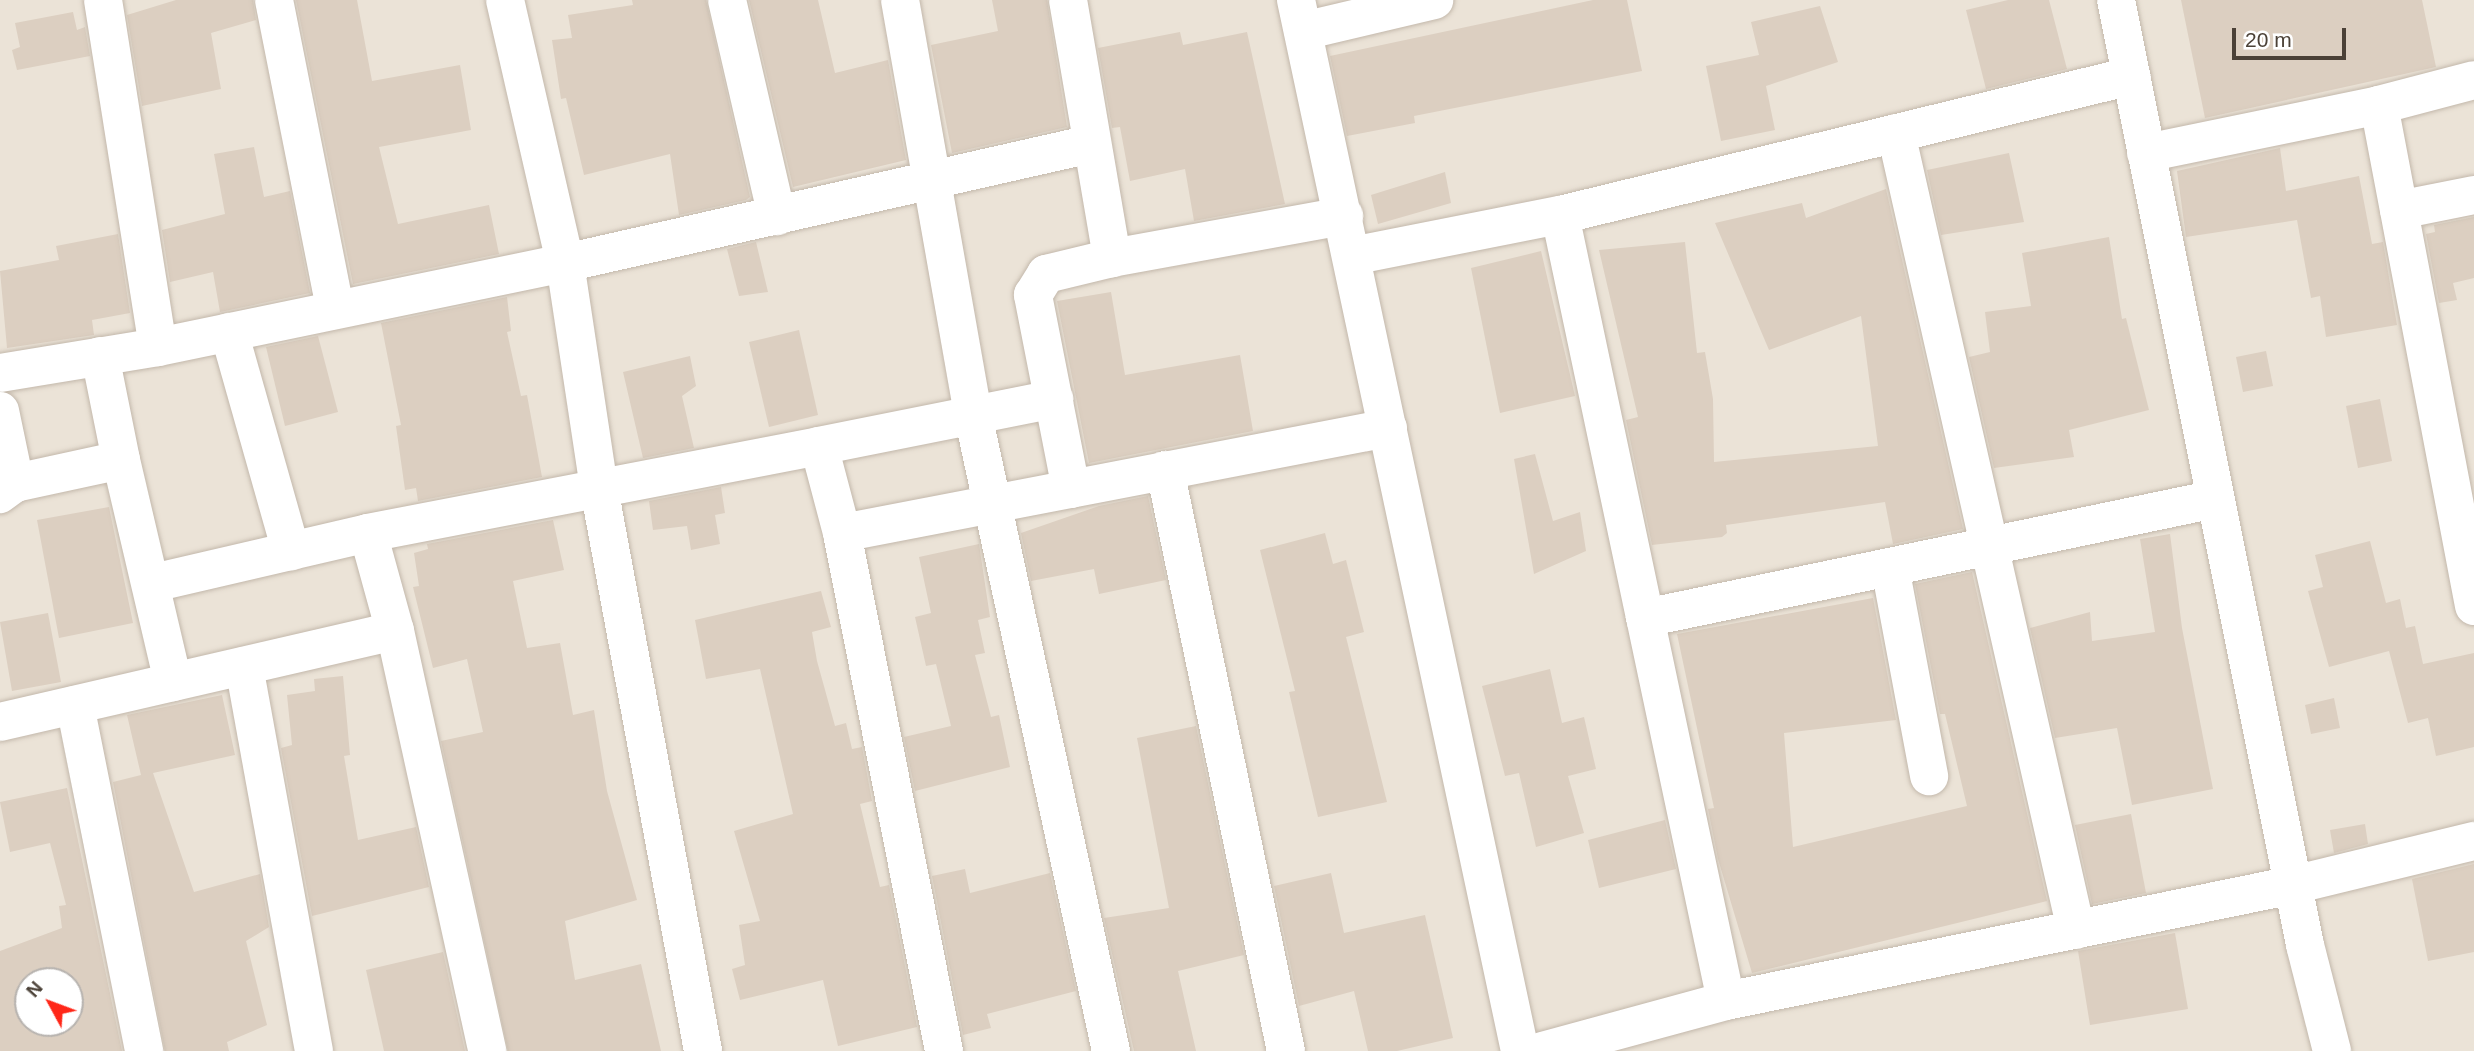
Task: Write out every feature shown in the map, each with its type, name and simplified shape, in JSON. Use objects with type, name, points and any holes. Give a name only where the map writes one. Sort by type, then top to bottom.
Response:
[{"type":"street","points":[[103,0],[158,347]]},
{"type":"street","points":[[274,0],[335,307]]},
{"type":"street","points":[[505,0],[565,262],[599,488],[703,1051]]},
{"type":"street","points":[[727,0],[777,216]]},
{"type":"street","points":[[900,0],[973,415],[1111,1051]]},
{"type":"street","points":[[1068,0],[1112,258]]},
{"type":"street","points":[[1434,0],[1300,15],[1520,1051]]},
{"type":"street","points":[[2116,0],[2293,885],[2332,1051]]},
{"type":"street","points":[[1352,256],[1560,215],[2131,76]]},
{"type":"street","points":[[2146,153],[2379,105],[2474,79]]},
{"type":"street","points":[[2379,105],[2474,606]]},
{"type":"street","points":[[1896,133],[1987,547],[2076,930]]},
{"type":"street","points":[[0,373],[158,347],[335,307],[565,262],[1091,144]]},
{"type":"street","points":[[2399,210],[2474,195]]},
{"type":"street","points":[[1560,215],[1726,1001]]},
{"type":"street","points":[[1071,489],[1033,295],[1037,284],[1046,274],[1112,258],[1344,216]]},
{"type":"street","points":[[229,332],[291,551]]},
{"type":"street","points":[[100,356],[121,460],[153,583],[173,682]]},
{"type":"street","points":[[153,583],[368,533],[1054,399]]},
{"type":"street","points":[[0,411],[8,488],[121,460]]},
{"type":"street","points":[[842,533],[1388,428]]},
{"type":"street","points":[[819,446],[842,533],[944,1051]]},
{"type":"street","points":[[1166,470],[1286,1051]]},
{"type":"street","points":[[1645,618],[2215,499]]},
{"type":"street","points":[[368,533],[395,631],[488,1051]]},
{"type":"street","points":[[1890,567],[1929,776]]},
{"type":"street","points":[[0,722],[395,631]]},
{"type":"street","points":[[244,666],[314,1051]]},
{"type":"street","points":[[75,705],[144,1051]]},
{"type":"street","points":[[1542,1051],[1726,1001],[2293,885],[2474,841]]},
{"type":"shaded area","points":[[0,0],[2474,0],[2474,1051],[0,1051]]},
{"type":"building","points":[[176,0],[253,0],[256,20],[211,33],[221,89],[142,106],[127,15]]},
{"type":"building","points":[[296,0],[357,0],[372,81],[460,65],[471,130],[379,147],[398,224],[489,205],[499,254],[353,284]]},
{"type":"building","points":[[632,0],[706,0],[750,197],[746,200],[679,215],[670,154],[584,175],[566,98],[561,99],[552,40],[572,38],[568,15],[633,5]]},
{"type":"building","points":[[749,0],[818,0],[835,73],[888,60],[906,160],[793,187]]},
{"type":"building","points":[[992,0],[1047,0],[1067,127],[952,153],[931,45],[998,31]]},
{"type":"building","points":[[1593,0],[1627,0],[1642,71],[1414,116],[1415,123],[1347,136],[1330,56]]},
{"type":"building","points":[[2008,0],[2049,0],[2067,69],[1986,89],[1966,10]]},
{"type":"building","points":[[2181,0],[2422,0],[2436,67],[2205,118]]},
{"type":"building","points":[[1820,6],[1838,62],[1766,86],[1775,130],[1721,141],[1706,66],[1759,55],[1751,22]]},
{"type":"building","points":[[73,12],[77,30],[85,27],[90,56],[17,70],[12,50],[20,47],[15,23]]},
{"type":"building","points":[[1180,32],[1183,45],[1247,32],[1285,204],[1194,221],[1185,169],[1130,181],[1120,127],[1112,128],[1098,48]]},
{"type":"building","points":[[254,147],[264,197],[290,191],[310,293],[220,312],[213,272],[170,282],[162,230],[225,214],[214,154]]},
{"type":"building","points":[[2280,148],[2286,191],[2359,176],[2372,244],[2383,242],[2397,325],[2326,337],[2320,296],[2311,298],[2297,220],[2186,237],[2177,171]]},
{"type":"building","points":[[2009,153],[2024,222],[1941,235],[1927,170]]},
{"type":"building","points":[[1445,172],[1451,203],[1378,224],[1371,195]]},
{"type":"building","points":[[1886,189],[1963,529],[1893,544],[1885,502],[1726,525],[1727,533],[1722,537],[1652,545],[1626,420],[1638,417],[1599,250],[1685,242],[1697,353],[1705,352],[1713,399],[1714,462],[1878,446],[1861,316],[1769,350],[1715,223],[1802,203],[1806,218]]},
{"type":"building","points":[[2474,217],[2474,278],[2453,283],[2457,300],[2439,303],[2426,234],[2435,232],[2434,225]]},
{"type":"building","points":[[118,234],[130,313],[92,320],[94,335],[7,348],[0,271],[59,260],[56,246]]},
{"type":"building","points":[[2109,237],[2122,319],[2126,318],[2149,410],[2069,430],[2074,457],[1994,468],[1969,357],[1990,352],[1985,312],[2031,306],[2022,253]]},
{"type":"building","points":[[756,242],[768,292],[739,296],[727,249]]},
{"type":"building","points":[[1541,251],[1575,396],[1500,413],[1471,268]]},
{"type":"building","points":[[1111,292],[1125,375],[1240,355],[1253,431],[1089,463],[1057,301]]},
{"type":"building","points":[[507,297],[511,331],[507,332],[521,396],[527,395],[542,477],[418,501],[416,488],[405,490],[396,426],[401,425],[381,323]]},
{"type":"building","points":[[799,330],[818,415],[769,427],[749,342]]},
{"type":"building","points":[[318,336],[338,412],[285,426],[266,347]]},
{"type":"building","points":[[2266,351],[2273,386],[2243,392],[2236,357]]},
{"type":"building","points":[[690,356],[696,386],[682,396],[694,448],[643,458],[623,372]]},
{"type":"building","points":[[2380,399],[2392,461],[2358,468],[2346,406]]},
{"type":"building","points":[[1535,454],[1553,521],[1580,512],[1586,551],[1534,574],[1514,459]]},
{"type":"building","points":[[721,487],[725,513],[715,515],[720,544],[691,550],[687,526],[653,530],[649,501]]},
{"type":"building","points":[[1148,496],[1166,580],[1099,594],[1094,569],[1031,581],[1021,533],[1099,506]]},
{"type":"building","points":[[109,507],[133,623],[59,638],[37,520]]},
{"type":"building","points":[[553,520],[564,570],[513,581],[527,648],[560,643],[573,715],[594,710],[607,791],[637,900],[565,921],[575,980],[641,964],[661,1051],[508,1051],[441,741],[483,732],[467,659],[433,668],[413,587],[419,586],[414,553],[428,549],[427,544]]},
{"type":"building","points":[[1325,533],[1333,564],[1346,560],[1364,632],[1346,637],[1387,802],[1318,817],[1289,692],[1295,691],[1260,550]]},
{"type":"building","points":[[2170,534],[2182,628],[2213,789],[2132,805],[2117,728],[2055,738],[2030,628],[2090,612],[2092,641],[2155,632],[2140,539]]},
{"type":"building","points":[[2370,541],[2386,603],[2400,599],[2406,628],[2415,626],[2423,664],[2474,653],[2474,747],[2436,756],[2428,718],[2408,723],[2389,651],[2329,667],[2308,591],[2323,587],[2315,555]]},
{"type":"building","points":[[979,544],[990,617],[978,620],[985,653],[975,655],[991,717],[999,715],[1010,767],[915,791],[904,737],[951,726],[936,664],[926,666],[915,617],[931,613],[919,557]]},
{"type":"building","points":[[1972,572],[2047,901],[1752,973],[1718,859],[1708,809],[1714,808],[1677,634],[1873,598],[1896,720],[1784,733],[1793,847],[1967,806],[1945,714],[1940,714],[1915,584]]},
{"type":"building","points":[[821,591],[831,627],[812,632],[817,661],[835,726],[846,723],[852,749],[862,747],[872,801],[860,804],[880,887],[889,885],[917,1027],[838,1046],[823,980],[740,1000],[732,969],[745,965],[739,925],[760,921],[734,831],[793,814],[760,669],[706,679],[695,620]]},
{"type":"building","points":[[48,613],[61,682],[12,691],[0,622]]},
{"type":"building","points":[[1550,669],[1562,723],[1584,717],[1596,769],[1568,776],[1584,833],[1536,847],[1519,773],[1505,776],[1482,686]]},
{"type":"building","points":[[343,676],[350,755],[344,756],[358,840],[416,827],[429,887],[312,916],[281,748],[292,745],[287,695],[315,691],[314,679]]},
{"type":"building","points":[[222,695],[235,755],[153,773],[194,892],[260,874],[269,927],[246,941],[267,1025],[227,1042],[229,1051],[165,1051],[113,782],[141,775],[127,715]]},
{"type":"building","points":[[2334,698],[2340,728],[2311,734],[2305,705]]},
{"type":"building","points":[[1196,726],[1244,955],[1178,971],[1196,1051],[1134,1051],[1104,918],[1169,908],[1137,738]]},
{"type":"building","points":[[67,788],[122,1051],[0,1051],[0,951],[62,928],[59,906],[66,905],[50,843],[10,852],[0,802]]},
{"type":"building","points":[[2131,814],[2146,893],[2092,904],[2075,825]]},
{"type":"building","points":[[1665,820],[1676,869],[1599,888],[1588,840]]},
{"type":"building","points":[[2365,824],[2368,844],[2334,853],[2330,830]]},
{"type":"building","points":[[2474,864],[2474,952],[2428,961],[2412,879]]},
{"type":"building","points":[[965,869],[970,893],[1050,873],[1076,991],[987,1014],[991,1028],[963,1035],[932,876]]},
{"type":"building","points":[[1331,873],[1344,933],[1425,915],[1453,1038],[1397,1051],[1368,1051],[1354,991],[1299,1006],[1274,886]]},
{"type":"building","points":[[2175,933],[2188,1009],[2090,1025],[2078,951]]},
{"type":"building","points":[[443,952],[465,1051],[384,1051],[366,970]]}]
